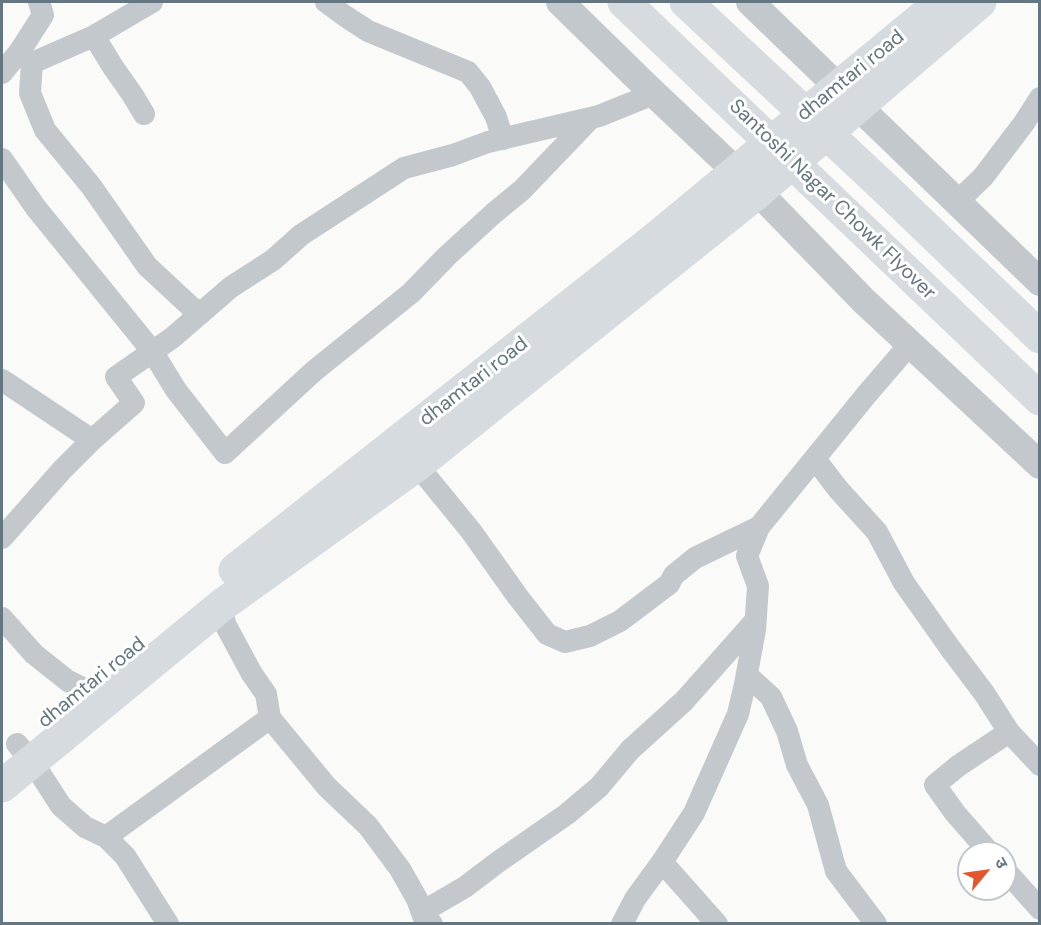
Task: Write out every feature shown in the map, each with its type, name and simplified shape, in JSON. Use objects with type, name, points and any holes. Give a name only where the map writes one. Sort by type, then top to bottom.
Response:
[{"type":"main road","name":"Santoshi Nagar Chowk Flyover","points":[[624,2],[1040,399]]},
{"type":"main road","points":[[686,2],[1040,337]]},
{"type":"main road","name":"dhamtari road","points":[[848,96],[941,2]]},
{"type":"main road","name":"dhamtari road","points":[[848,96],[981,2]]},
{"type":"main road","points":[[2,786],[17,754],[96,694],[417,465],[848,96]]},
{"type":"main road","name":"dhamtari road","points":[[96,694],[656,238],[747,181]]},
{"type":"street","points":[[2,74],[43,15],[39,2]]},
{"type":"street","points":[[152,2],[94,36],[32,63],[30,93],[45,130],[90,186],[147,266],[191,308],[201,313]]},
{"type":"street","points":[[326,2],[368,31],[468,72],[480,87],[496,117],[503,139]]},
{"type":"street","points":[[560,2],[747,181],[864,301],[1040,465]]},
{"type":"street","points":[[750,2],[1040,282]]},
{"type":"street","points":[[94,36],[144,114]]},
{"type":"street","points":[[2,538],[62,470],[134,403],[116,377],[172,338],[231,287],[273,261],[301,235],[404,168],[453,155],[488,142],[600,116],[653,93]]},
{"type":"street","points":[[957,201],[983,177],[1040,98]]},
{"type":"street","points":[[2,159],[55,232],[152,351],[176,390],[225,453],[314,371],[411,293],[447,256],[522,190],[591,118]]},
{"type":"street","points":[[622,924],[634,899],[694,813],[738,714],[747,675],[758,586],[747,556],[759,527],[910,344]]},
{"type":"street","points":[[2,380],[92,440]]},
{"type":"street","points":[[815,459],[838,489],[877,531],[904,583],[984,693],[1009,732],[1040,765]]},
{"type":"street","points":[[417,465],[471,531],[547,634],[565,642],[590,636],[620,621],[669,584],[675,575],[695,558],[759,527]]},
{"type":"street","points":[[222,605],[225,624],[252,674],[266,694],[270,718],[327,787],[368,826],[400,869],[427,920],[465,887],[567,814],[598,787],[630,750],[684,701],[755,621]]},
{"type":"street","points":[[2,618],[34,654],[68,681],[96,694]]},
{"type":"street","points":[[747,675],[771,697],[787,731],[797,765],[818,805],[836,871],[876,924]]},
{"type":"street","points":[[105,837],[270,718]]},
{"type":"street","points":[[980,841],[935,785],[958,766],[1009,732]]},
{"type":"street","points":[[17,754],[61,806],[84,827],[105,837],[125,856],[168,924]]},
{"type":"street","points":[[662,862],[717,924]]},
{"type":"street","points":[[1017,883],[1040,909]]}]
